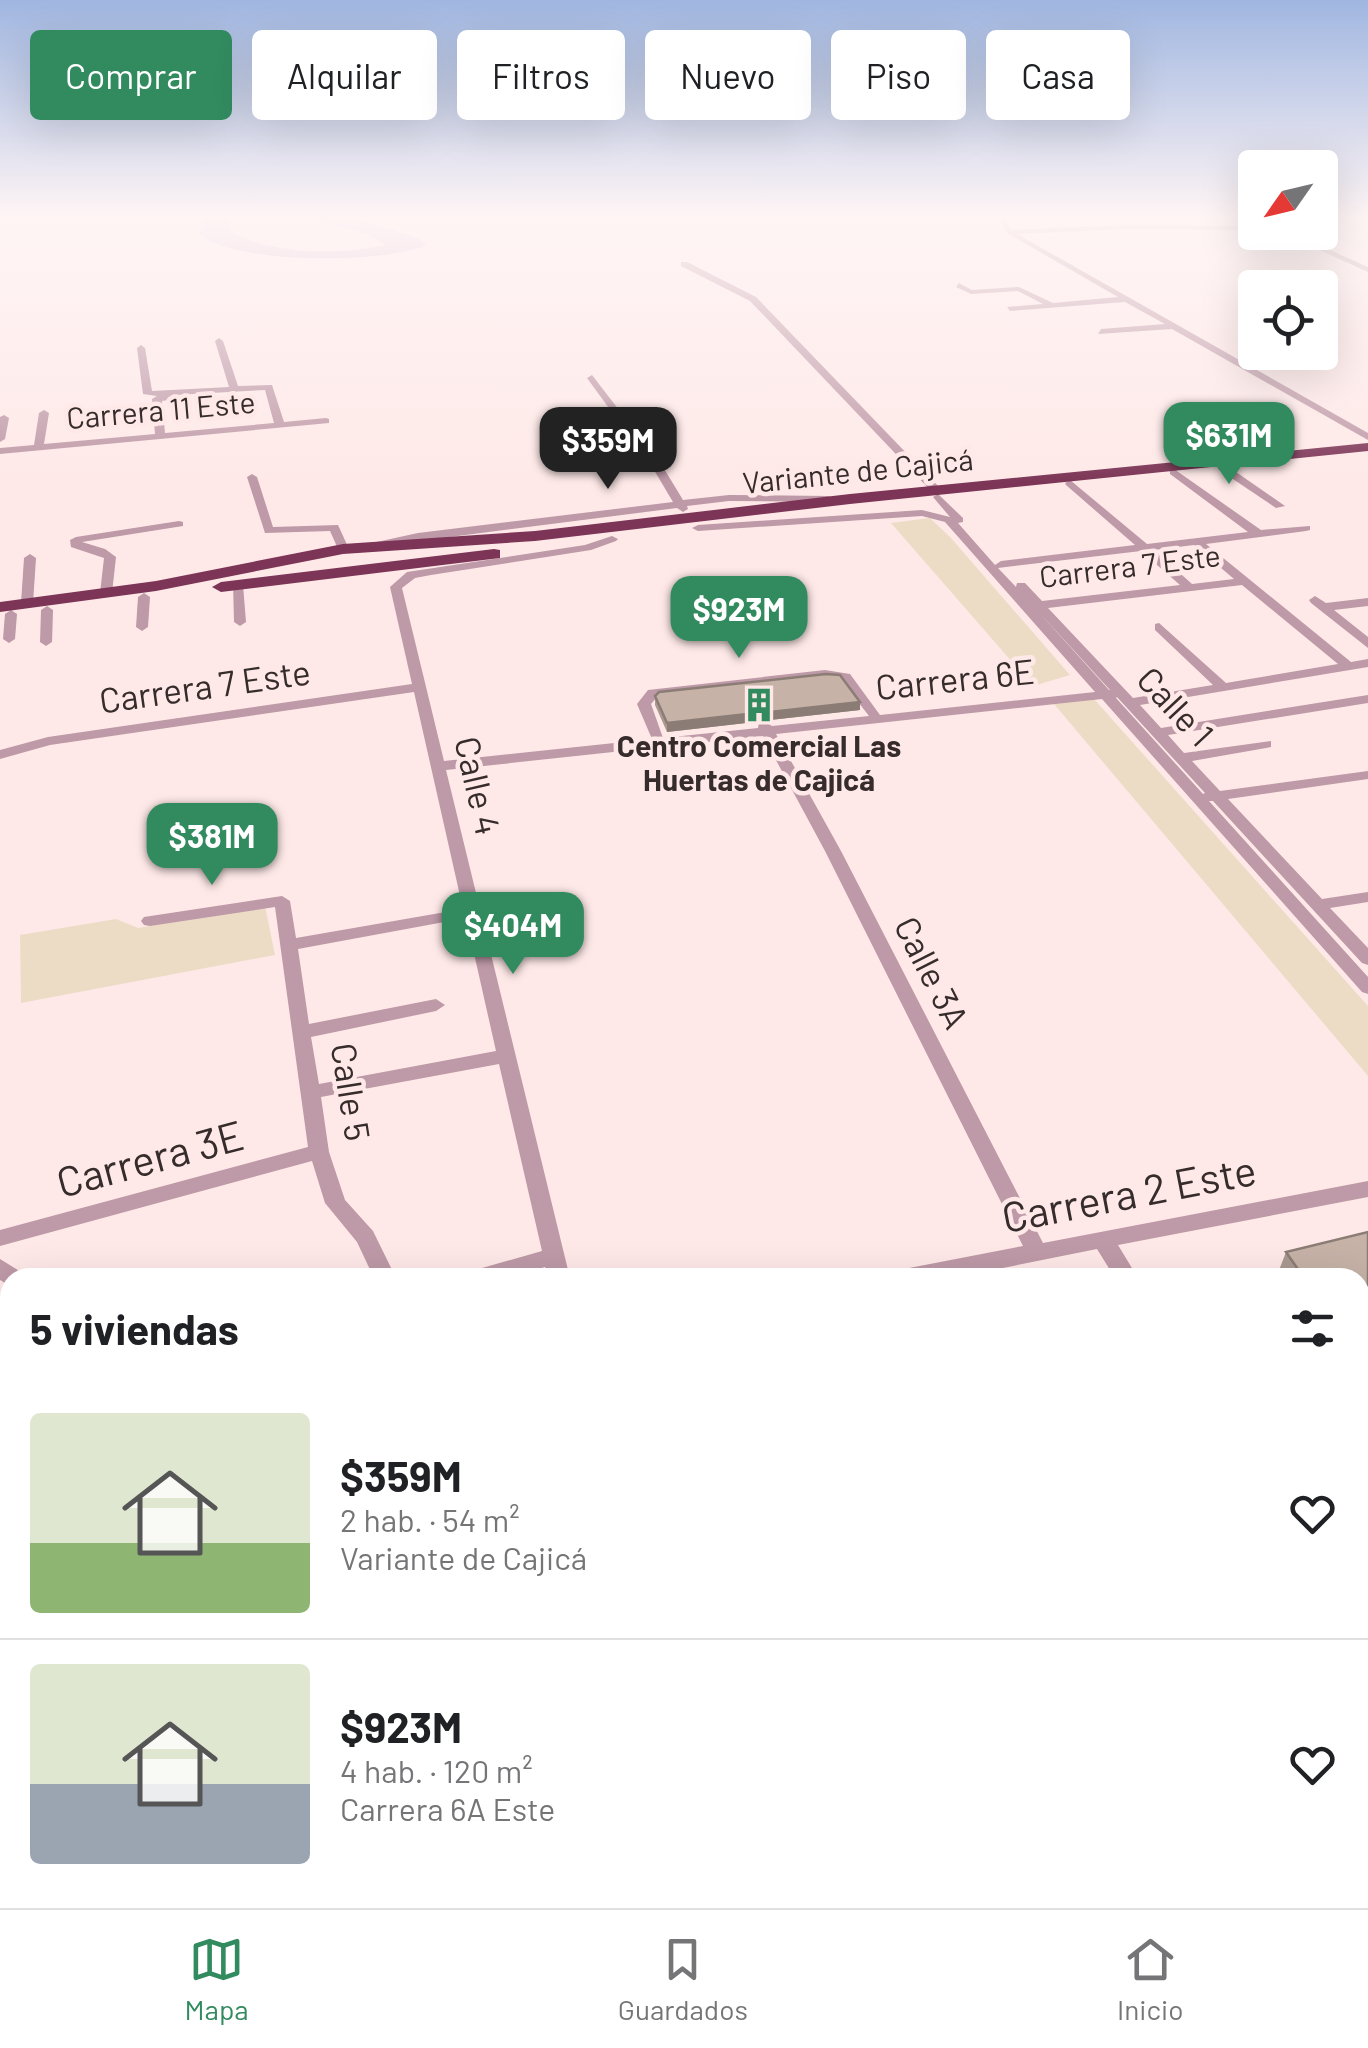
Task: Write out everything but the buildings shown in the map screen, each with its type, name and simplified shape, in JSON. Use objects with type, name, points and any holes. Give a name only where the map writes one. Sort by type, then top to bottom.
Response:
[{"type":"highway","name":"Variante de Cajicá","points":[[10,610],[47,610],[434,562],[937,494],[1368,451]]},
{"type":"highway","name":"Variante de Cajicá","points":[[10,610],[342,549],[656,522],[850,499],[1070,483],[1368,451]]},
{"type":"highway","points":[[430,543],[374,550],[361,557],[376,564],[434,562]]},
{"type":"highway","points":[[248,567],[323,557],[342,563],[334,569],[277,576],[260,583]]},
{"type":"street","name":"Calle 1","points":[[757,305],[937,494],[1001,565],[1032,607]]},
{"type":"street","points":[[1010,309],[1063,305]]},
{"type":"street","points":[[1136,305],[1368,437]]},
{"type":"street","points":[[1101,332],[1174,326]]},
{"type":"street","points":[[219,342],[234,386]]},
{"type":"street","points":[[142,348],[148,394],[234,386],[269,387],[280,426]]},
{"type":"street","points":[[592,378],[681,506],[719,515]]},
{"type":"street","points":[[160,436],[157,398],[183,396]]},
{"type":"street","points":[[39,447],[44,413]]},
{"type":"street","points":[[0,439],[4,418]]},
{"type":"street","name":"Carrera 11 Este","points":[[0,451],[326,421]]},
{"type":"street","points":[[95,442],[98,426]]},
{"type":"street","points":[[1222,467],[1280,506]]},
{"type":"street","points":[[1174,472],[1259,534]]},
{"type":"street","points":[[252,476],[267,529],[272,532],[334,527],[342,549]]},
{"type":"street","points":[[1070,483],[1190,587]]},
{"type":"street","points":[[376,546],[418,536],[730,498],[850,499]]},
{"type":"street","points":[[656,522],[681,506]]},
{"type":"street","name":"Calle 1","points":[[698,528],[922,513],[949,520],[1113,693],[1198,798],[1368,988]]},
{"type":"street","points":[[106,594],[110,557],[101,551],[77,548],[76,540],[179,524]]},
{"type":"street","points":[[1001,565],[1306,528]]},
{"type":"street","name":"Calle 4","points":[[556,1267],[398,583],[432,571],[587,548],[612,539]]},
{"type":"street","points":[[1197,542],[1348,666]]},
{"type":"street","points":[[9,639],[10,610],[30,558]]},
{"type":"street","name":"Carrera 7 Este","points":[[1032,607],[1244,581]]},
{"type":"street","points":[[237,586],[240,622]]},
{"type":"street","points":[[142,627],[144,597]]},
{"type":"street","points":[[1368,602],[1320,604],[1368,644]]},
{"type":"street","points":[[46,642],[47,610]]},
{"type":"street","points":[[1348,627],[1368,624]]},
{"type":"street","name":"Calle 1","points":[[1159,627],[1223,687]]},
{"type":"street","points":[[1113,693],[1223,687],[1368,663]]},
{"type":"street","points":[[657,736],[644,704],[652,693],[825,674],[846,676],[874,713]]},
{"type":"street","name":"Carrera 7 Este","points":[[0,755],[48,740],[420,687]]},
{"type":"street","name":"Calle 1","points":[[1113,693],[1157,733],[1366,954]]},
{"type":"street","name":"Carrera 6E","points":[[438,762],[874,713],[1113,693]]},
{"type":"street","name":"Carrera 6E","points":[[438,762],[1113,693]]},
{"type":"street","points":[[1157,733],[1368,699]]},
{"type":"street","name":"Calle 3A","points":[[765,728],[833,851],[1038,1252]]},
{"type":"street","points":[[1180,758],[1266,744]]},
{"type":"street","points":[[1198,798],[1368,775]]},
{"type":"street","points":[[1318,905],[1368,898]]},
{"type":"street","name":"Calle 5","points":[[150,921],[282,901],[320,1152],[336,1204],[365,1236],[380,1268]]},
{"type":"street","points":[[289,945],[473,912]]},
{"type":"street","points":[[1338,955],[1366,954]]},
{"type":"street","points":[[303,1032],[436,1005]]},
{"type":"street","points":[[312,1092],[507,1056]]},
{"type":"street","name":"Carrera 3E","points":[[0,1238],[320,1152]]},
{"type":"street","name":"Carrera 2 Este","points":[[956,1268],[1368,1189]]},
{"type":"street","points":[[1103,1240],[1121,1268]]},
{"type":"shaded area","points":[[930,518],[1070,675],[1033,686],[891,523]]},
{"type":"shaded area","points":[[1094,699],[1368,1006],[1368,1076],[1054,704]]},
{"type":"shaded area","points":[[265,906],[275,955],[21,1003],[20,935],[116,919],[138,928]]},
{"type":"place","name":"Centro Comercial Las Huertas de Cajicá","points":[[759,705]]}]
